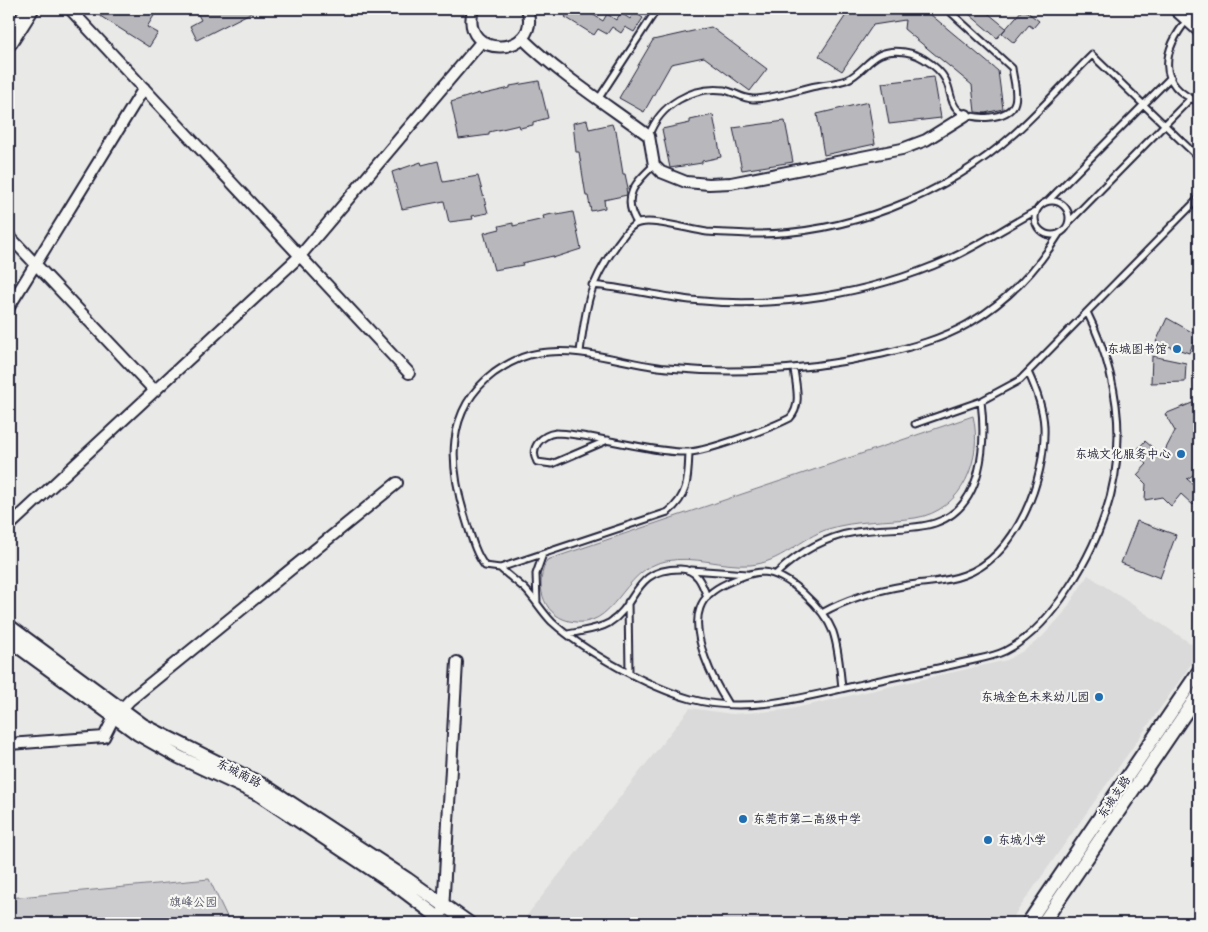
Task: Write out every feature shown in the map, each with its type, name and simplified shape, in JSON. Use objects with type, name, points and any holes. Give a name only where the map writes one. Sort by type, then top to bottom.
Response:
[{"type":"main road","points":[[9,42],[30,9]]},
{"type":"street","points":[[70,9],[409,373]]},
{"type":"street","points":[[473,9],[471,22],[474,32],[482,41],[500,48],[509,46],[522,38],[529,22],[527,9]]},
{"type":"street","points":[[522,38],[548,63],[599,98],[649,136],[654,165],[661,172],[686,182],[731,183],[902,149],[926,140],[966,116]]},
{"type":"street","points":[[9,526],[300,256],[482,41]]},
{"type":"street","points":[[9,307],[144,88]]},
{"type":"street","points":[[9,236],[155,391]]},
{"type":"street","points":[[9,744],[104,737],[117,713],[150,683],[398,483]]},
{"type":"street","name":"东城南路","points":[[9,626],[117,713],[265,786],[469,923]]},
{"type":"street","name":"东城南路","points":[[9,640],[179,757],[260,795],[401,889],[444,922]]},
{"type":"street","points":[[444,922],[456,662]]},
{"type":"street","name":"东城支路","points":[[1028,923],[1199,670]]},
{"type":"street","name":"东城支路","points":[[1043,923],[1199,693]]},
{"type":"lane","points":[[599,98],[658,9]]},
{"type":"lane","points":[[649,136],[660,118],[682,96],[694,92],[722,90],[754,100],[847,79],[878,55],[898,52],[915,56],[939,69],[946,78],[954,106],[966,116],[1004,114],[1011,109],[1015,95],[1012,68],[947,9]]},
{"type":"lane","points":[[1188,18],[1174,35],[1168,49],[1167,63],[1171,77],[1179,89],[1190,99],[1199,102]]},
{"type":"lane","points":[[580,352],[586,307],[592,286],[607,259],[629,229],[637,223],[653,223],[708,232],[750,234],[794,232],[864,217],[902,204],[932,189],[991,153],[1015,133],[1092,55],[1199,158]]},
{"type":"lane","points":[[1059,234],[1049,236],[1039,231],[1034,222],[1039,206],[1048,201],[1171,77]]},
{"type":"lane","points":[[689,452],[688,484],[682,498],[668,512],[500,568],[485,566],[478,557],[460,502],[455,471],[454,445],[458,421],[469,400],[483,381],[502,366],[521,357],[539,353],[580,352],[622,361],[699,371],[751,372],[794,369],[846,362],[934,340],[968,324],[999,304],[1026,278],[1069,222],[1190,99]]},
{"type":"lane","points":[[637,223],[629,210],[630,196],[638,179],[654,165]]},
{"type":"lane","points":[[915,424],[981,401],[1006,388],[1028,372],[1199,198]]},
{"type":"lane","points":[[1048,201],[1064,206],[1068,213],[1069,222]]},
{"type":"lane","points":[[592,286],[690,300],[724,302],[801,300],[840,294],[882,285],[952,258],[1036,211]]},
{"type":"lane","points":[[500,568],[525,590],[549,619],[567,634],[629,672],[692,700],[754,705],[786,701],[947,666],[1004,651],[1035,630],[1055,608],[1092,549],[1113,491],[1118,454],[1116,398],[1111,369],[1101,340],[1087,312]]},
{"type":"lane","points":[[608,440],[552,464],[537,462],[534,456],[534,450],[538,443],[555,433],[608,440],[689,452],[701,450],[790,418],[796,412],[798,402],[794,369]]},
{"type":"lane","points":[[822,613],[857,597],[884,590],[950,580],[979,569],[991,559],[1017,526],[1030,503],[1039,478],[1044,449],[1044,425],[1038,394],[1028,372]]},
{"type":"lane","points":[[776,574],[791,559],[808,548],[828,540],[855,532],[917,527],[948,518],[968,496],[981,462],[984,440],[981,401]]},
{"type":"lane","points":[[538,606],[535,585],[543,554]]},
{"type":"lane","points":[[567,634],[594,629],[608,623],[646,579],[658,572],[683,569],[750,574]]},
{"type":"lane","points":[[683,569],[693,573],[700,579],[707,597]]},
{"type":"lane","points":[[728,704],[716,685],[706,662],[698,629],[700,608],[707,597],[718,587],[750,574],[762,572],[776,574],[809,598],[822,613],[832,632],[842,688]]},
{"type":"lane","points":[[628,602],[629,672]]},
{"type":"shaded area","points":[[1088,575],[1199,649],[1199,653],[1009,923],[521,923],[690,708],[732,714],[787,710],[1007,660],[1025,650],[1042,637],[1063,614]]},
{"type":"green space","points":[[973,416],[975,449],[972,465],[966,480],[957,494],[946,505],[932,513],[915,518],[861,523],[828,529],[771,560],[750,565],[687,559],[666,561],[651,566],[638,575],[609,609],[598,617],[585,622],[569,621],[560,617],[552,612],[543,596],[541,578],[547,560]]},
{"type":"green space","name":"旗峰公园","points":[[209,879],[230,923],[9,923],[9,898]]},
{"type":"building","points":[[101,9],[158,9],[147,27],[158,33],[149,47],[97,14]]},
{"type":"building","points":[[195,9],[258,9],[197,40],[190,26],[201,20]]},
{"type":"building","points":[[571,9],[584,9],[603,21],[607,14],[616,20],[621,13],[630,19],[634,12],[643,18],[634,32],[625,27],[621,33],[612,27],[607,34],[598,29],[594,35],[565,17]]},
{"type":"building","points":[[850,9],[924,9],[998,71],[1003,109],[985,113],[975,112],[972,85],[904,29],[905,20],[873,25],[842,71],[819,56]]},
{"type":"building","points":[[963,9],[983,9],[1006,28],[997,38]]},
{"type":"building","points":[[1023,9],[1039,21],[1033,28],[1029,25],[1014,43],[1002,33]]},
{"type":"building","points":[[711,27],[767,69],[750,91],[704,57],[671,64],[644,112],[619,98],[653,40]]},
{"type":"building","points":[[934,77],[941,118],[889,124],[882,83]]},
{"type":"building","points":[[539,81],[548,118],[533,122],[533,125],[520,128],[519,125],[489,132],[489,135],[459,139],[451,102],[479,93],[480,95],[510,88],[510,86]]},
{"type":"building","points":[[868,102],[875,144],[824,155],[817,114]]},
{"type":"building","points":[[713,115],[721,157],[702,161],[702,163],[670,168],[662,129],[690,123],[690,120]]},
{"type":"building","points":[[587,120],[589,129],[612,124],[614,130],[616,130],[623,174],[625,174],[628,188],[626,188],[627,195],[604,200],[605,208],[591,211],[588,196],[586,196],[579,152],[576,152],[573,123]]},
{"type":"building","points":[[785,121],[793,162],[742,170],[733,128]]},
{"type":"building","points":[[438,161],[443,182],[478,176],[488,213],[472,216],[473,219],[449,222],[444,201],[402,209],[392,172],[421,162],[422,165]]},
{"type":"building","points":[[573,212],[581,249],[553,258],[553,256],[522,263],[523,265],[494,270],[484,233],[500,229],[499,226],[513,223],[513,226],[544,219],[543,216]]},
{"type":"building","points":[[1167,318],[1197,335],[1189,353],[1156,342]]},
{"type":"building","points":[[1152,356],[1186,363],[1185,382],[1151,383]]},
{"type":"building","name":"东城文化服务中心","points":[[1197,401],[1199,405],[1199,471],[1187,479],[1199,489],[1199,499],[1193,505],[1181,494],[1171,506],[1162,497],[1145,500],[1146,484],[1137,475],[1147,464],[1134,453],[1145,441],[1162,456],[1175,431],[1165,414]]},
{"type":"building","points":[[1137,521],[1176,535],[1160,578],[1121,563]]},
{"type":"place","name":"东城图书馆","points":[[1177,349]]},
{"type":"place","name":"东城文化服务中心","points":[[1181,454]]},
{"type":"place","name":"东城金色未来幼儿园","points":[[1099,697]]},
{"type":"place","name":"东莞市第二高级中学","points":[[743,819]]},
{"type":"place","name":"东城小学","points":[[988,840]]}]
